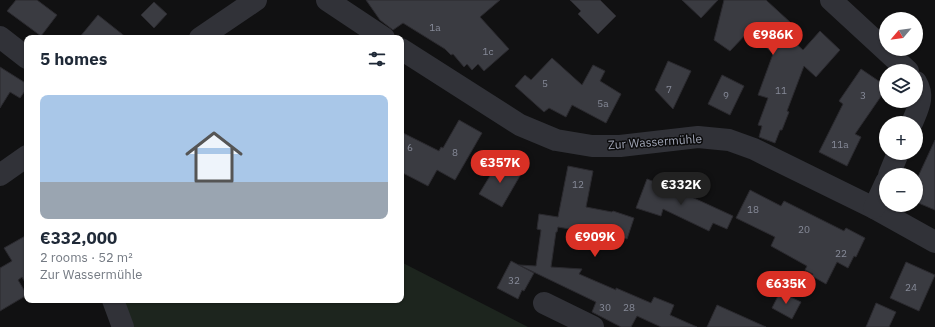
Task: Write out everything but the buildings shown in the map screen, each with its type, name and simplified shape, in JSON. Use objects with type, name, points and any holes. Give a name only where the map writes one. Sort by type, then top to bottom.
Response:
[{"type":"street","points":[[204,35],[256,0]]},
{"type":"street","points":[[327,0],[380,35]]},
{"type":"street","points":[[831,0],[900,64]]},
{"type":"street","points":[[0,37],[24,56]]},
{"type":"street","name":"Zur Wassermühle","points":[[404,51],[520,125],[556,140],[592,146],[613,146],[698,137],[729,140],[754,149],[874,208],[935,242]]},
{"type":"street","points":[[0,175],[24,158]]},
{"type":"street","points":[[874,208],[879,197]]},
{"type":"street","points":[[114,303],[123,327]]},
{"type":"street","points":[[544,304],[593,327]]},
{"type":"shaded area","points":[[404,264],[528,327],[128,327],[123,303],[404,303]]}]
